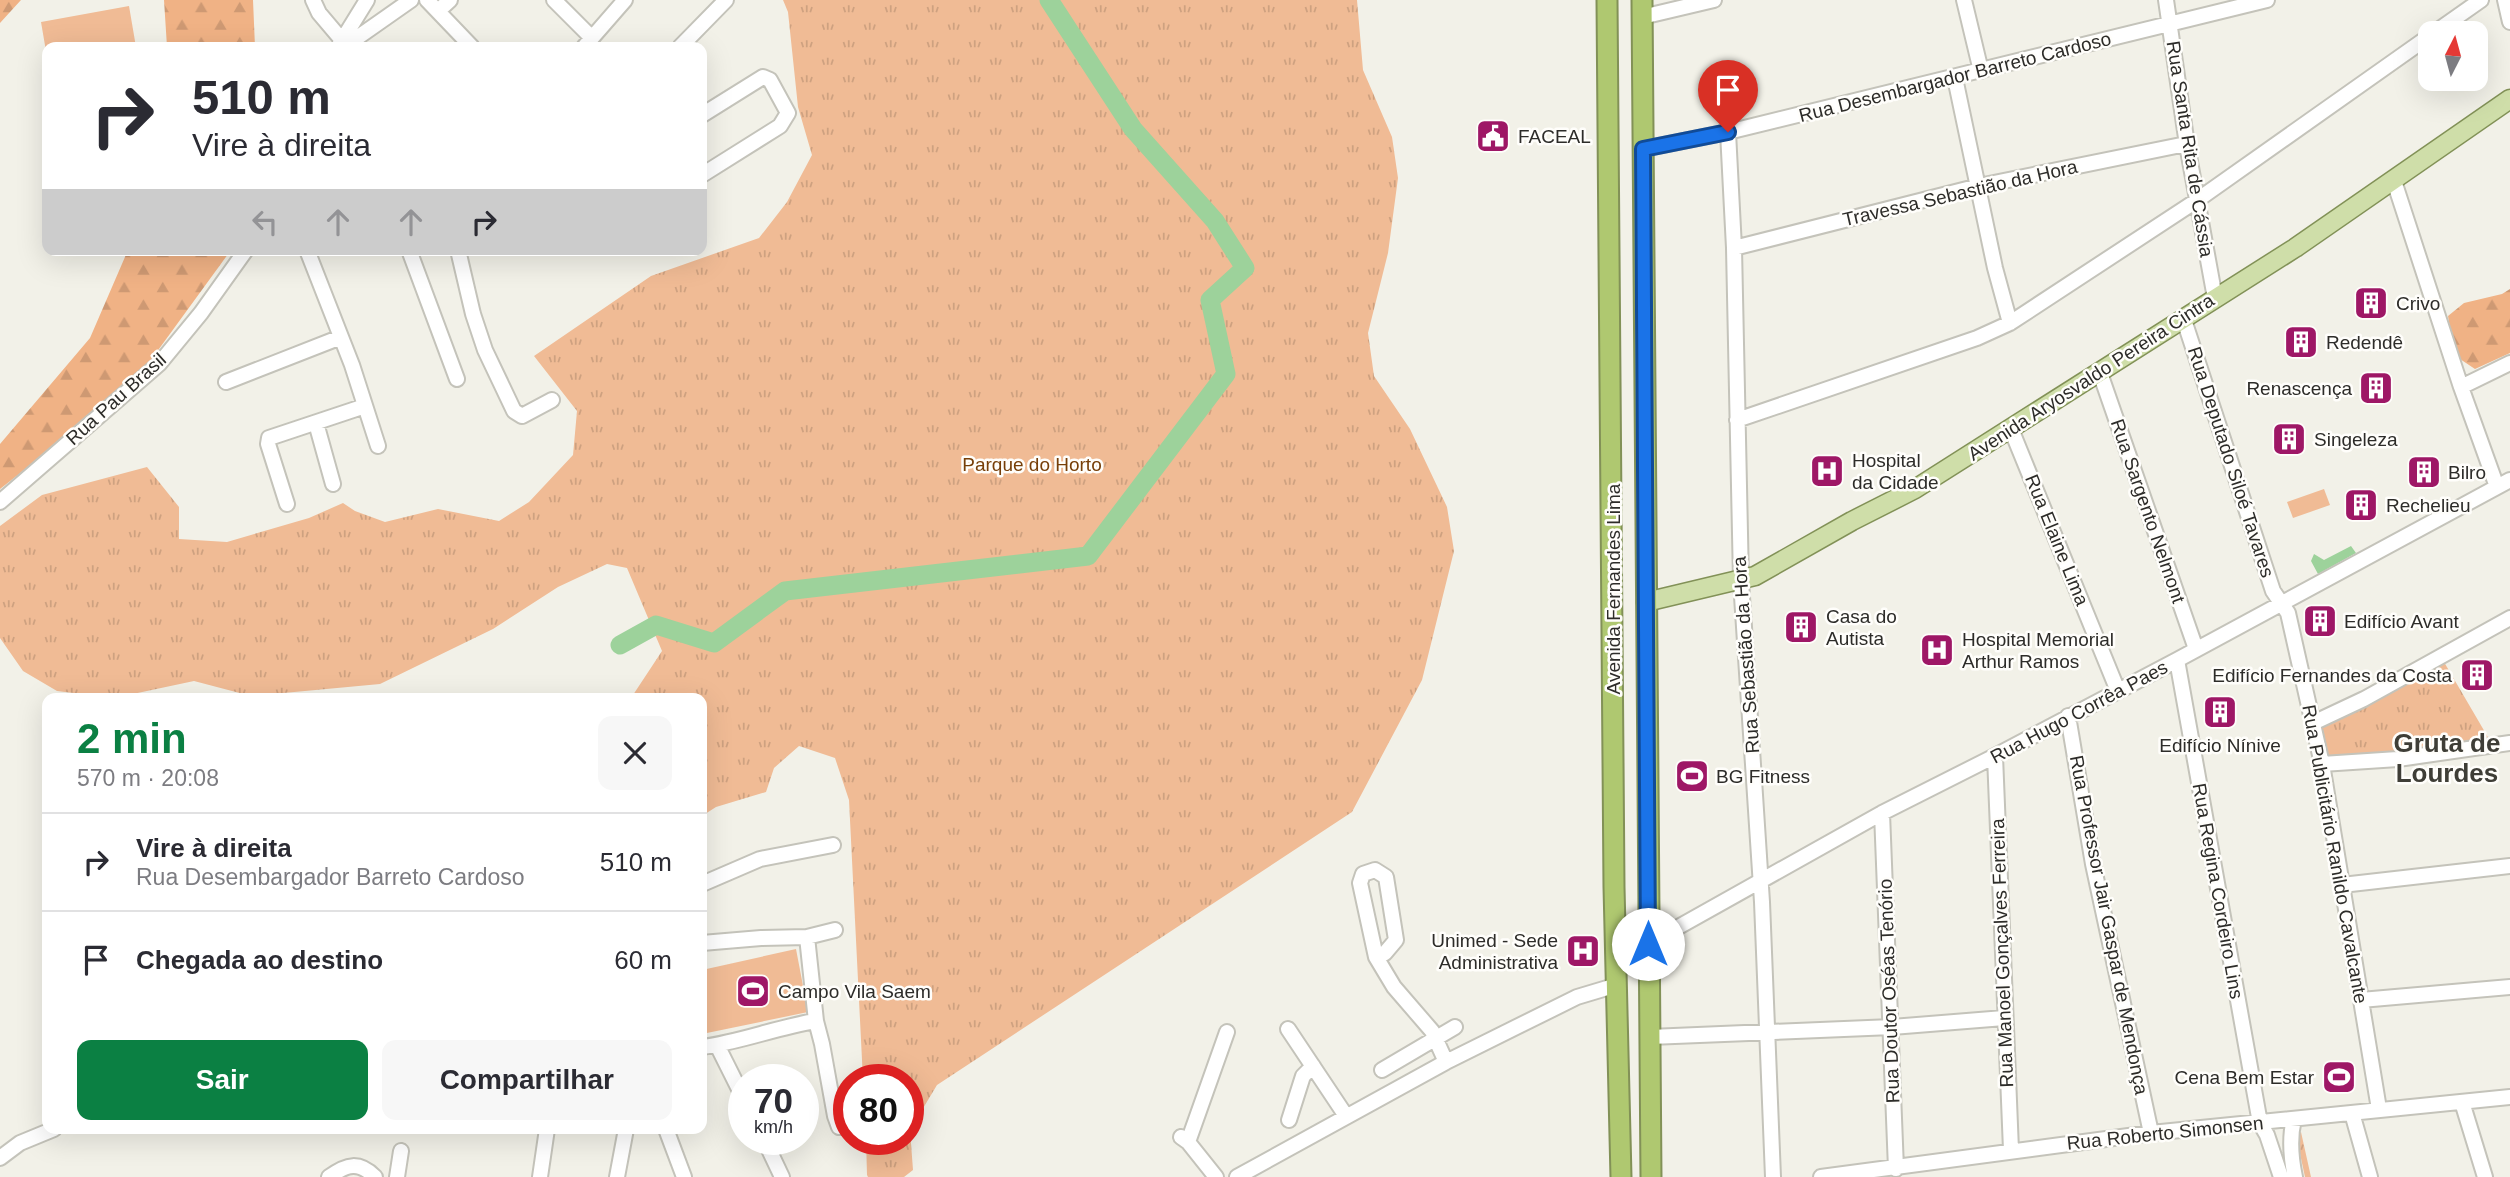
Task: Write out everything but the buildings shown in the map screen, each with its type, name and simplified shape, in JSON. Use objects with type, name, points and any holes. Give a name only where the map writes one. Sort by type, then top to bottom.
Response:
[{"type":"highway","name":"Avenida Fernandes Lima","points":[[1607,0],[1621,1177]]},
{"type":"highway","name":"Avenida Fernandes Lima","points":[[1642,9],[1651,1177]]},
{"type":"main road","name":"Avenida Aryosvaldo Pereira Cintra","points":[[1646,602],[1755,576],[1915,489],[2295,248],[2510,99]]},
{"type":"street","points":[[313,0],[340,42]]},
{"type":"street","points":[[342,42],[367,0]]},
{"type":"street","points":[[344,42],[411,0]]},
{"type":"street","points":[[427,0],[467,42]]},
{"type":"street","points":[[438,11],[450,0]]},
{"type":"street","points":[[554,0],[587,42]]},
{"type":"street","points":[[589,42],[625,0]]},
{"type":"street","points":[[685,42],[726,0]]},
{"type":"street","points":[[1642,9],[1714,0]]},
{"type":"street","points":[[1964,0],[1981,71]]},
{"type":"street","name":"Rua Santa Rita de Cássia","points":[[2166,0],[2186,144],[2215,298]]},
{"type":"street","name":"Rua Desembargador Barreto Cardoso","points":[[1643,149],[1728,132],[1955,78],[2267,0]]},
{"type":"street","points":[[2451,21],[2481,0]]},
{"type":"street","points":[[2505,0],[2510,22]]},
{"type":"street","points":[[1737,420],[1977,338],[2010,323],[2196,201],[2418,44]]},
{"type":"street","points":[[707,112],[766,77],[788,110],[788,117],[780,126],[707,172]]},
{"type":"street","points":[[1955,78],[2010,323]]},
{"type":"street","name":"Rua Sebastião da Hora","points":[[1728,132],[1734,248],[1741,581],[1761,881],[1773,1177]]},
{"type":"street","name":"Travessa Sebastião da Hora","points":[[1734,248],[1979,186],[2186,144]]},
{"type":"street","points":[[2393,181],[2461,387],[2504,484]]},
{"type":"street","name":"Rua Pau Brasil","points":[[0,502],[159,364],[201,313],[242,256]]},
{"type":"street","points":[[309,256],[341,337],[378,446]]},
{"type":"street","points":[[411,256],[457,379]]},
{"type":"street","points":[[459,256],[470,303],[485,350],[514,411],[518,416],[522,416],[552,400]]},
{"type":"street","name":"Rua Deputado Siloé Tavares","points":[[2184,320],[2273,592],[2281,603]]},
{"type":"street","points":[[226,382],[341,337]]},
{"type":"street","points":[[2461,387],[2510,363]]},
{"type":"street","name":"Rua Sargento Nelmont","points":[[2100,373],[2196,649]]},
{"type":"street","points":[[287,504],[268,442],[270,436],[365,407]]},
{"type":"street","points":[[316,423],[333,484]]},
{"type":"street","name":"Rua Elaine Lima","points":[[2011,429],[2118,691]]},
{"type":"street","name":"Rua Hugo Corrêa Paes","points":[[1648,944],[1882,813],[2177,660],[2504,484]]},
{"type":"street","name":"Rua Publicitário Ranildo Cavalcante","points":[[2281,603],[2288,613],[2322,764],[2379,1109]]},
{"type":"street","points":[[2313,723],[2364,699],[2510,618]]},
{"type":"street","name":"Rua Regina Cordeiro Lins","points":[[2177,660],[2259,1123],[2267,1135],[2281,1177]]},
{"type":"street","name":"Rua Professor Jair Gaspar de Mendonça","points":[[2068,716],[2093,864],[2151,1133]]},
{"type":"street","points":[[2322,764],[2398,759],[2510,743]]},
{"type":"street","name":"Rua Manoel Gonçalves Ferreira","points":[[1995,756],[2011,1150]]},
{"type":"street","name":"Rua Doutor Oséas Tenório","points":[[1882,813],[1896,1169]]},
{"type":"street","points":[[707,882],[761,859],[833,845]]},
{"type":"street","points":[[2342,885],[2510,866]]},
{"type":"street","points":[[1376,957],[1385,953],[1396,940],[1386,877],[1380,871],[1371,870],[1363,874],[1360,883],[1376,957],[1394,987],[1429,1027],[1446,1062]]},
{"type":"street","points":[[707,943],[807,937],[835,930]]},
{"type":"street","points":[[807,937],[816,1021],[833,1105]]},
{"type":"street","points":[[1237,1177],[1446,1062],[1577,997],[1617,985]]},
{"type":"street","points":[[2361,1000],[2510,987]]},
{"type":"street","points":[[1650,1037],[1892,1027],[2004,1017]]},
{"type":"street","points":[[707,1046],[816,1021]]},
{"type":"street","points":[[1382,1070],[1455,1027]]},
{"type":"street","points":[[1289,1029],[1346,1116]]},
{"type":"street","points":[[1216,1177],[1184,1140],[1227,1032]]},
{"type":"street","points":[[717,1045],[728,1067]]},
{"type":"street","points":[[1289,1120],[1303,1076],[1313,1066]]},
{"type":"street","name":"Rua Roberto Simonsen","points":[[1821,1177],[2151,1133],[2510,1097]]},
{"type":"street","points":[[2462,1102],[2485,1177]]},
{"type":"street","points":[[2352,1113],[2370,1177]]},
{"type":"street","points":[[2294,1119],[2291,1158],[2295,1177]]},
{"type":"street","points":[[0,1158],[20,1143],[42,1134]]},
{"type":"street","points":[[540,1177],[546,1134]]},
{"type":"street","points":[[617,1177],[625,1134]]},
{"type":"street","points":[[668,1134],[684,1177]]},
{"type":"street","points":[[397,1177],[401,1151]]},
{"type":"street","points":[[772,1155],[782,1177]]},
{"type":"street","points":[[329,1177],[353,1164],[373,1175]]},
{"type":"green space","points":[[0,0],[21,0],[0,23]]},
{"type":"green space","points":[[164,0],[253,0],[255,42],[167,42]]},
{"type":"green space","name":"Parque do Horto","points":[[783,0],[1357,0],[1363,70],[1392,137],[1398,178],[1388,253],[1368,333],[1374,376],[1410,429],[1447,507],[1454,551],[1422,680],[1352,812],[937,1085],[924,1107],[924,1064],[862,1064],[849,800],[835,758],[799,746],[774,768],[766,792],[716,807],[707,813],[707,693],[634,693],[662,651],[627,568],[607,564],[558,587],[493,629],[380,684],[283,693],[240,693],[194,681],[138,693],[73,693],[57,691],[23,671],[0,638],[0,526],[42,495],[147,467],[179,507],[179,539],[227,542],[309,518],[343,503],[355,511],[385,522],[438,509],[499,521],[529,502],[573,455],[577,411],[534,356],[651,276],[759,238],[787,202],[812,155],[798,107],[788,12]]},
{"type":"green space","points":[[129,6],[135,42],[44,42],[41,22]]},
{"type":"green space","points":[[125,256],[227,256],[148,364],[89,419],[0,489],[0,444],[90,338]]},
{"type":"green space","points":[[2510,289],[2510,353],[2475,369],[2454,355],[2448,316],[2464,303],[2502,294]]},
{"type":"green space","points":[[2324,489],[2330,505],[2293,518],[2287,502]]},
{"type":"green space","points":[[2444,662],[2489,739],[2319,764],[2314,730]]},
{"type":"green space","name":"Campo Vila Saem","points":[[796,949],[808,1012],[707,1033],[707,969]]},
{"type":"green space","points":[[2301,1132],[2311,1177],[2305,1177],[2296,1135]]},
{"type":"green space","name":"Parque do Horto","points":[[866,1155],[912,1155],[913,1170],[904,1177],[867,1175]]},
{"type":"shaded area","points":[[2351,546],[2356,553],[2318,574],[2311,561],[2314,554],[2324,560]]},
{"type":"waterway","points":[[620,645],[656,625],[714,643],[785,591],[1088,556],[1226,374],[1210,300],[1245,268],[1215,221],[1133,129],[1049,0]]},
{"type":"place","name":"FACEAL","points":[[1493,136]]},
{"type":"place","name":"Crivo","points":[[2371,303]]},
{"type":"place","name":"Redendê","points":[[2301,342]]},
{"type":"place","name":"Renascença","points":[[2376,388]]},
{"type":"place","name":"Singeleza","points":[[2289,439]]},
{"type":"place","name":"Hospital da Cidade","points":[[1827,471]]},
{"type":"place","name":"Bilro","points":[[2424,472]]},
{"type":"place","name":"Rechelieu","points":[[2361,505]]},
{"type":"place","name":"Edifício Avant","points":[[2320,621]]},
{"type":"place","name":"Casa do Autista","points":[[1801,627]]},
{"type":"place","name":"Hospital Memorial Arthur Ramos","points":[[1937,650]]},
{"type":"place","name":"Edifício Fernandes da Costa","points":[[2477,675]]},
{"type":"place","name":"Edifício Nínive","points":[[2220,712]]},
{"type":"place","name":"BG Fitness","points":[[1692,776]]},
{"type":"place","name":"Unimed - Sede Administrativa","points":[[1583,951]]},
{"type":"place","name":"Campo Vila Saem","points":[[753,991]]},
{"type":"place","name":"Cena Bem Estar","points":[[2339,1077]]},
{"type":"district","name":"Gruta de Lourdes","points":[[2447,758]]},
{"type":"route","points":[[1648,944],[1643,149],[1728,132]]}]
